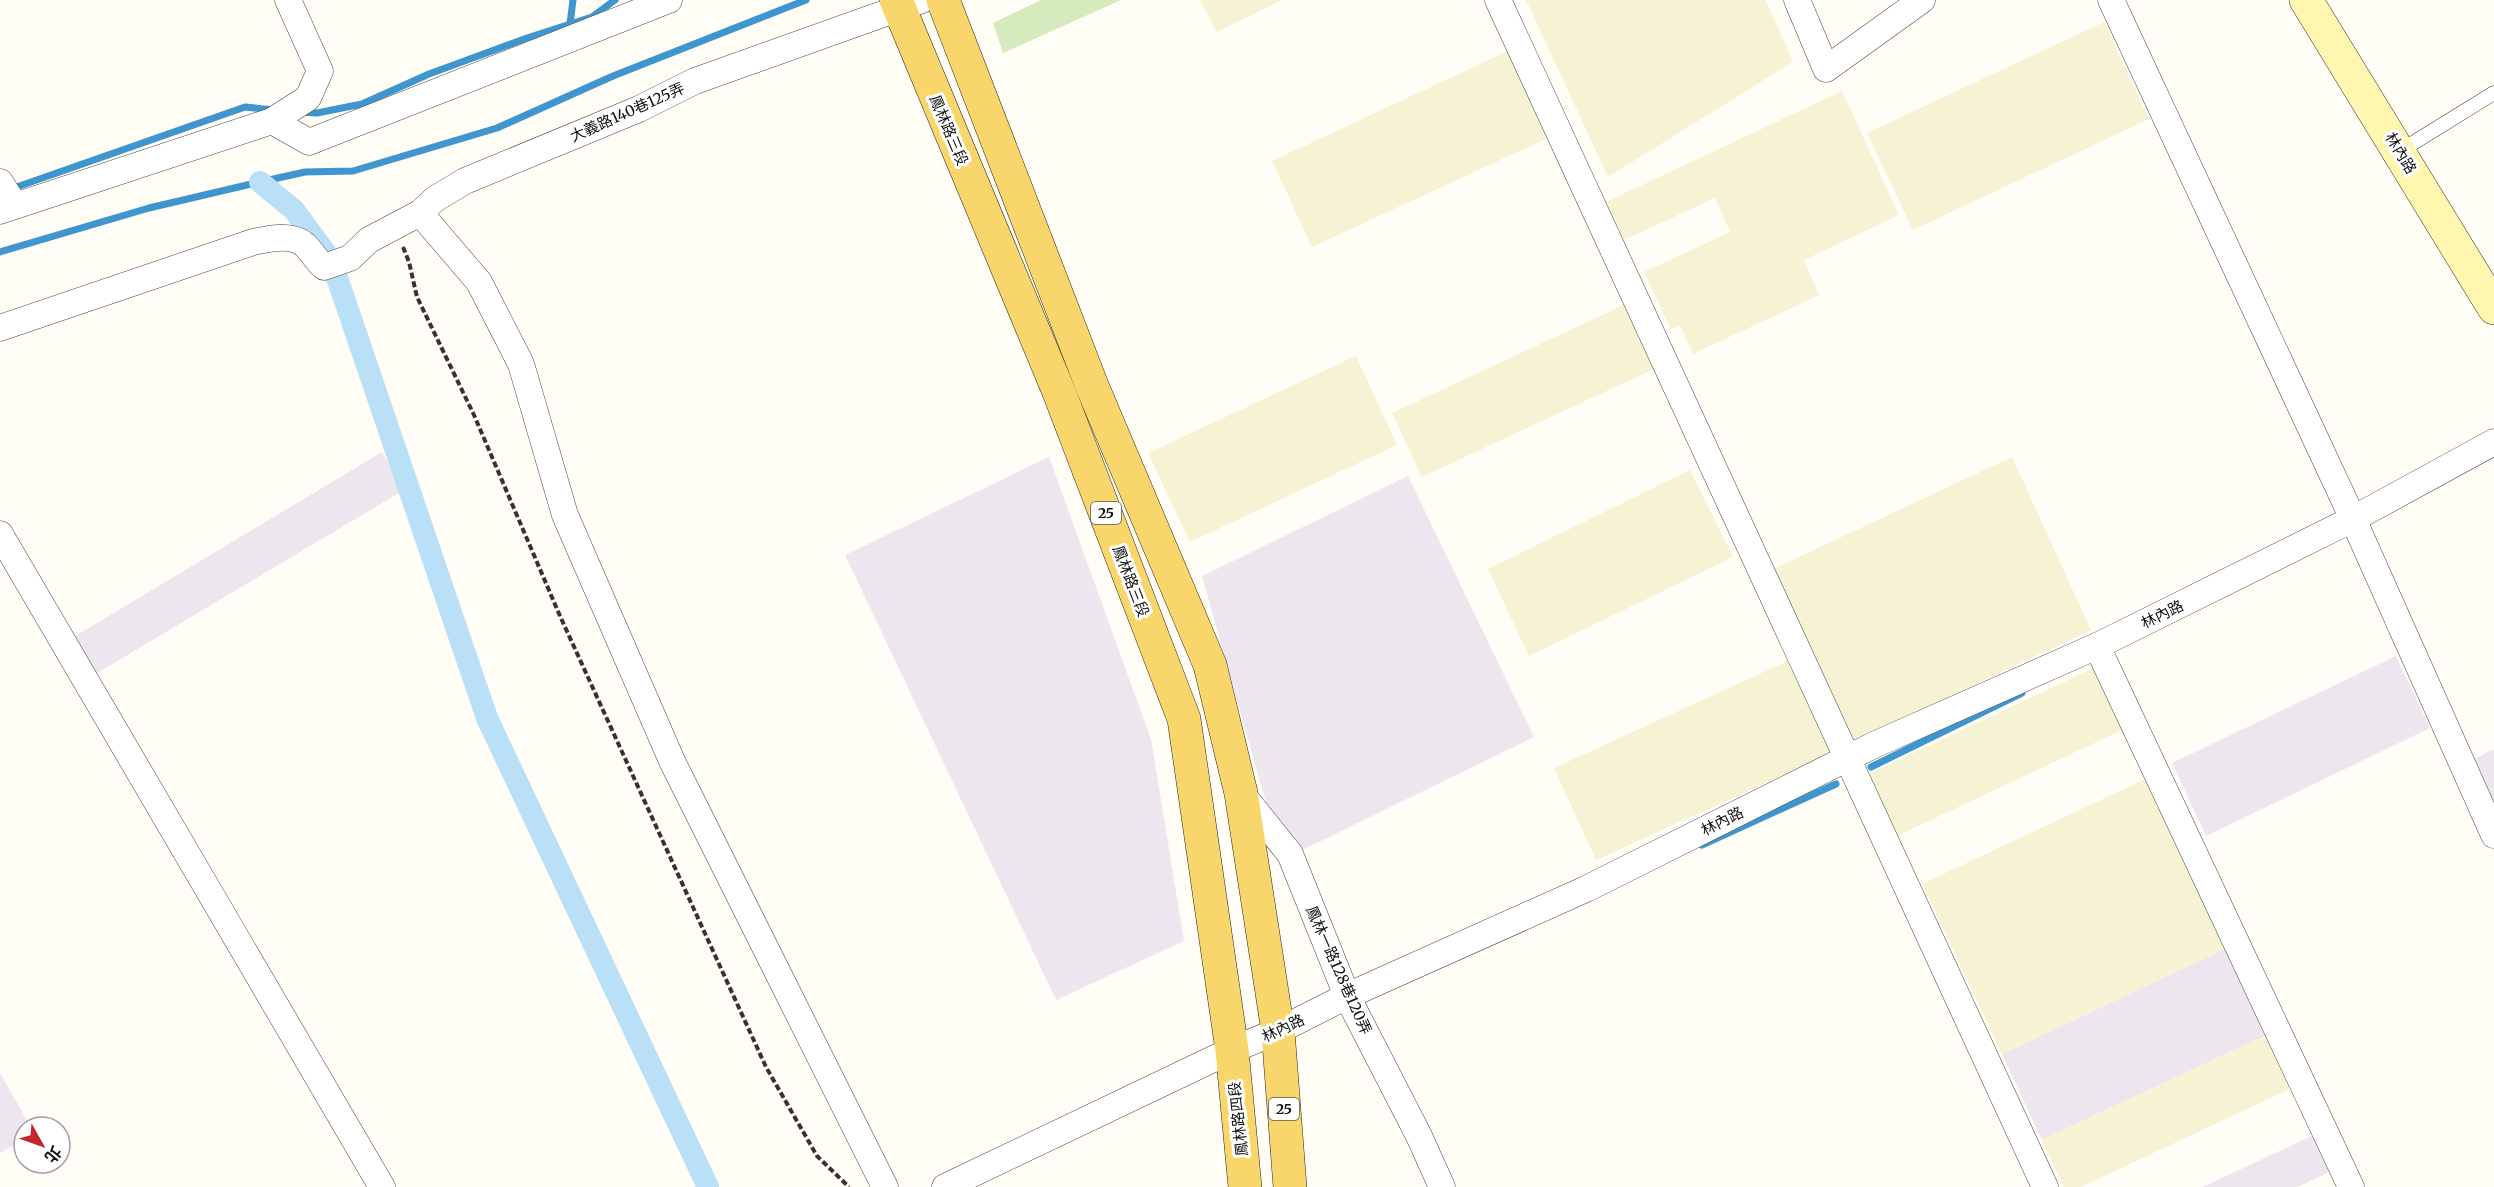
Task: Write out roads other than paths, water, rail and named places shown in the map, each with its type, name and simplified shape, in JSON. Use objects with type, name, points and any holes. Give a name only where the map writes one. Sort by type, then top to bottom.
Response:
[{"type":"main road","name":"25","points":[[943,0],[1092,386],[1210,665],[1241,793],[1278,1031],[1290,1187]]},
{"type":"main road","name":"鳳林路三段","points":[[905,3],[1059,392],[1184,719],[1232,1050]]},
{"type":"main road","name":"鳳林路四段","points":[[1232,1050],[1245,1187]]},
{"type":"street","points":[[5,196],[274,120],[300,104],[308,98],[320,71],[288,0]]},
{"type":"street","points":[[1498,0],[2045,1187]]},
{"type":"street","points":[[1797,0],[1826,69],[1922,0]]},
{"type":"street","points":[[2111,0],[2353,519],[2494,835]]},
{"type":"street","points":[[274,120],[309,142],[666,1]]},
{"type":"street","name":"林內路","points":[[2313,2],[2494,308]]},
{"type":"street","name":"大義路140巷125弄","points":[[0,328],[244,245],[273,238],[293,239],[305,246],[324,267],[350,258],[369,240],[420,213],[435,199],[465,181],[639,109],[695,81],[905,3]]},
{"type":"street","points":[[420,213],[479,282],[522,364],[565,515],[672,761],[885,1187]]},
{"type":"street","name":"林內路","points":[[945,1187],[1232,1050],[1278,1031],[1347,996],[1586,889],[1846,759],[2097,646],[2353,519],[2494,442]]},
{"type":"street","points":[[0,534],[382,1187]]},
{"type":"street","points":[[2097,646],[2350,1187]]},
{"type":"street","name":"鳳林一路128巷120弄","points":[[1241,793],[1290,854],[1347,996],[1419,1136],[1442,1187]]},
{"type":"lane","points":[[2400,151],[2494,93]]},
{"type":"waterway","points":[[570,24],[573,0]]},
{"type":"waterway","points":[[300,112],[317,113],[362,104],[429,74],[592,17],[615,0]]},
{"type":"waterway","points":[[0,252],[149,208],[260,182],[305,172],[353,171],[497,128],[613,76],[806,0]]},
{"type":"waterway","points":[[11,189],[245,107],[274,110]]},
{"type":"waterway","points":[[260,182],[294,210],[331,260],[487,718],[708,1187]]},
{"type":"waterway","points":[[1871,767],[2022,693]]},
{"type":"waterway","points":[[1702,845],[1836,784]]}]
